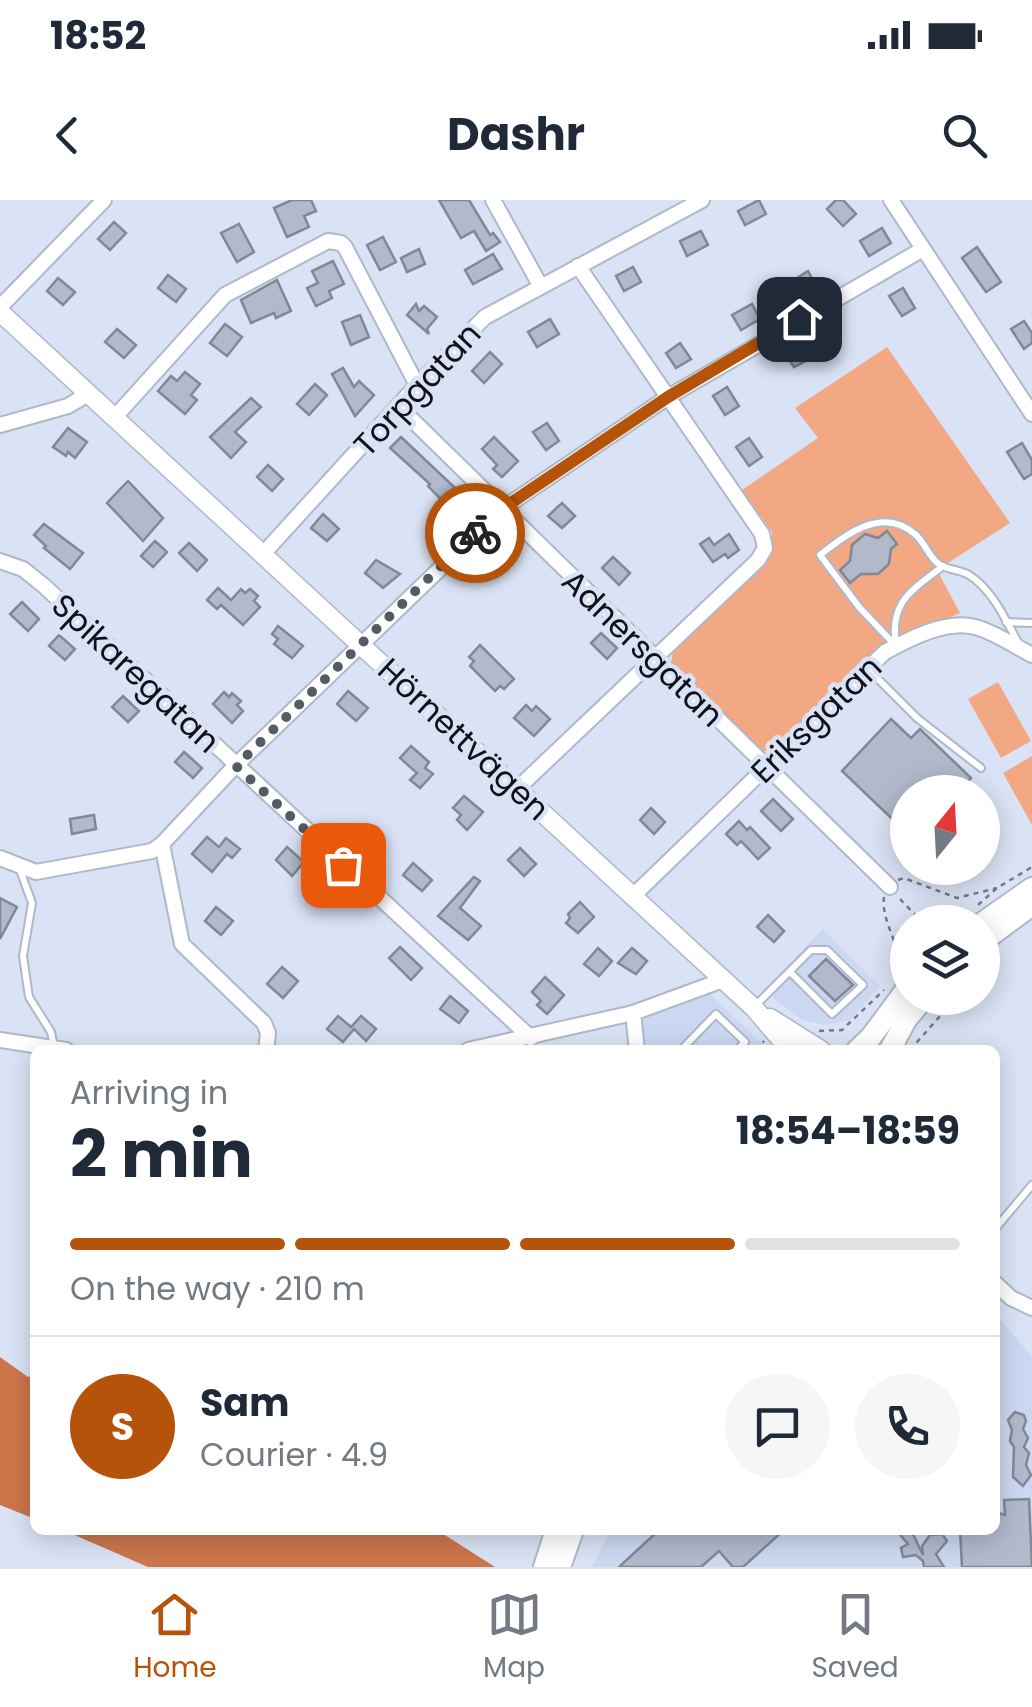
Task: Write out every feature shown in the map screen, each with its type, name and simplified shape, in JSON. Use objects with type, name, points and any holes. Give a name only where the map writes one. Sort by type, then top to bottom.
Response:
[{"type":"main road","points":[[1000,910],[1032,888]]},
{"type":"main road","points":[[1000,929],[1032,906]]},
{"type":"main road","points":[[862,1045],[871,1037],[890,1001]]},
{"type":"main road","points":[[893,1045],[910,1015]]},
{"type":"main road","points":[[552,1566],[555,1535]]},
{"type":"main road","points":[[552,1566],[570,1535]]},
{"type":"street","points":[[0,309],[104,200]]},
{"type":"street","points":[[493,200],[540,285]]},
{"type":"street","name":"Torpgatan","points":[[262,554],[485,316],[578,266],[675,206],[702,200]]},
{"type":"street","points":[[891,200],[1032,414]]},
{"type":"street","points":[[115,417],[225,294],[314,246],[336,241],[345,247],[418,385]]},
{"type":"street","points":[[0,858],[36,872],[152,851],[502,509],[668,397],[923,248]]},
{"type":"street","points":[[517,789],[758,560],[766,540],[578,266]]},
{"type":"street","name":"Hörnettvägen","points":[[0,309],[754,1008],[786,1045]]},
{"type":"street","points":[[0,425],[68,406],[88,394]]},
{"type":"street","name":"Adnersgatan","points":[[398,407],[890,887]]},
{"type":"street","name":"Spikaregatan","points":[[0,561],[23,569],[44,586],[531,1038]]},
{"type":"street","name":"Eriksgatan","points":[[633,896],[867,668],[896,646],[962,625],[990,632],[1027,653]]},
{"type":"street","points":[[162,844],[182,944],[264,1023],[267,1045]]},
{"type":"street","points":[[494,1045],[633,1013],[723,980]]},
{"type":"street","points":[[754,1008],[812,1045]]},
{"type":"street","points":[[633,1013],[637,1045]]},
{"type":"street","points":[[0,1040],[33,1045]]},
{"type":"street","points":[[1000,1287],[1011,1298],[1032,1308]]},
{"type":"lane","points":[[896,646],[859,607],[820,555],[850,532],[876,522],[904,525],[919,537],[937,564],[970,575],[994,600],[1027,653]]},
{"type":"lane","points":[[896,646],[892,623],[903,600],[943,566]]},
{"type":"lane","points":[[1006,622],[1032,624]]},
{"type":"lane","points":[[867,668],[916,718],[982,768]]},
{"type":"lane","points":[[18,868],[32,903],[24,956],[29,997],[58,1045]]},
{"type":"lane","points":[[754,1008],[811,950],[827,950],[863,985],[832,1014],[790,972]]},
{"type":"lane","points":[[686,1045],[716,1014],[748,1045]]},
{"type":"lane","points":[[742,1045],[745,1042]]},
{"type":"lane","points":[[1000,1223],[1032,1185]]},
{"type":"path","points":[[977,905],[996,888],[1032,867]]},
{"type":"path","points":[[890,928],[883,900],[890,887],[904,878],[957,898],[996,888]]},
{"type":"path","points":[[890,887],[906,905]]},
{"type":"path","points":[[807,1033],[842,1030],[890,993]]},
{"type":"path","points":[[914,1045],[941,1015]]},
{"type":"path","points":[[760,1045],[765,1040]]},
{"type":"shaded area","points":[[887,347],[1010,523],[937,570],[960,613],[893,643],[773,750],[761,752],[672,666],[672,650],[772,552],[772,532],[742,490],[818,438],[795,408]]},
{"type":"shaded area","points":[[998,682],[1031,741],[1001,758],[968,699]]},
{"type":"shaded area","points":[[1032,756],[1032,825],[1003,773]]},
{"type":"shaded area","points":[[823,929],[880,986],[850,1020],[824,1025],[802,1020],[763,990]]},
{"type":"shaded area","points":[[702,986],[764,1045],[636,1045],[633,1013]]},
{"type":"shaded area","points":[[1000,1320],[1032,1356],[1032,1567],[592,1567],[608,1535],[1000,1535]]},
{"type":"shaded area","points":[[0,1357],[30,1376],[30,1517],[0,1505]]},
{"type":"shaded area","points":[[74,1535],[445,1535],[495,1567],[148,1567]]},
{"type":"building","points":[[292,200],[311,200],[316,211],[304,216],[309,227],[287,237],[274,208]]},
{"type":"building","points":[[439,200],[469,200],[490,235],[493,233],[500,242],[486,251],[474,231],[461,238]]},
{"type":"building","points":[[759,200],[766,214],[745,225],[738,211]]},
{"type":"building","points":[[836,200],[843,200],[856,214],[843,226],[827,209]]},
{"type":"building","points":[[114,222],[126,233],[110,250],[98,239]]},
{"type":"building","points":[[239,224],[254,252],[237,262],[221,233]]},
{"type":"building","points":[[882,228],[891,243],[869,256],[860,241]]},
{"type":"building","points":[[701,231],[708,245],[687,256],[680,241]]},
{"type":"building","points":[[383,237],[396,262],[380,270],[367,245]]},
{"type":"building","points":[[977,247],[1001,282],[986,292],[962,258]]},
{"type":"building","points":[[419,249],[425,264],[407,272],[401,258]]},
{"type":"building","points":[[493,254],[502,269],[473,284],[465,270]]},
{"type":"building","points":[[333,261],[344,284],[329,291],[332,298],[316,306],[307,288],[318,283],[312,271]]},
{"type":"building","points":[[633,267],[641,282],[624,291],[616,276]]},
{"type":"building","points":[[808,271],[816,286],[799,296],[791,282]]},
{"type":"building","points":[[168,275],[186,289],[176,302],[158,288]]},
{"type":"building","points":[[58,278],[75,292],[63,305],[47,291]]},
{"type":"building","points":[[277,280],[291,311],[251,323],[241,300]]},
{"type":"building","points":[[903,288],[915,308],[902,316],[889,296]]},
{"type":"building","points":[[416,304],[419,311],[424,306],[437,317],[427,329],[429,334],[407,315]]},
{"type":"building","points":[[752,304],[760,319],[741,330],[732,315]]},
{"type":"building","points":[[360,315],[369,337],[351,345],[342,322]]},
{"type":"building","points":[[550,319],[559,334],[537,347],[528,332]]},
{"type":"building","points":[[1024,321],[1032,333],[1032,343],[1024,349],[1011,329]]},
{"type":"building","points":[[225,324],[242,337],[227,356],[210,343]]},
{"type":"building","points":[[117,329],[136,345],[124,358],[105,342]]},
{"type":"building","points":[[804,342],[813,357],[794,367],[785,353]]},
{"type":"building","points":[[680,343],[691,359],[676,368],[666,353]]},
{"type":"building","points":[[490,352],[502,364],[484,383],[472,371]]},
{"type":"building","points":[[343,368],[354,387],[359,381],[374,395],[355,416],[332,374]]},
{"type":"building","points":[[185,372],[200,384],[191,395],[197,400],[185,414],[158,391],[171,376],[177,381]]},
{"type":"building","points":[[315,384],[327,395],[309,415],[297,404]]},
{"type":"building","points":[[727,387],[739,406],[725,415],[713,396]]},
{"type":"building","points":[[251,398],[261,407],[235,432],[246,442],[231,458],[210,437]]},
{"type":"building","points":[[547,423],[559,441],[546,450],[533,432]]},
{"type":"building","points":[[68,428],[87,442],[75,458],[53,447]]},
{"type":"building","points":[[401,437],[468,500],[455,514],[430,484],[390,448]]},
{"type":"building","points":[[494,437],[518,461],[502,477],[482,449]]},
{"type":"building","points":[[749,438],[762,457],[749,466],[736,447]]},
{"type":"building","points":[[1022,443],[1032,460],[1032,474],[1024,479],[1007,452]]},
{"type":"building","points":[[268,465],[283,479],[272,491],[257,477]]},
{"type":"building","points":[[128,481],[163,518],[143,541],[107,503]]},
{"type":"building","points":[[562,503],[575,516],[562,528],[548,516]]},
{"type":"building","points":[[323,514],[339,529],[327,541],[311,528]]},
{"type":"building","points":[[44,524],[83,553],[70,569],[34,535]]},
{"type":"building","points":[[887,531],[897,544],[891,549],[889,564],[878,574],[861,574],[850,583],[840,570],[850,561],[852,545],[865,534],[878,538]]},
{"type":"building","points":[[729,534],[739,550],[713,562],[700,544],[709,538],[714,545]]},
{"type":"building","points":[[155,541],[167,552],[153,567],[141,556]]},
{"type":"building","points":[[189,543],[207,560],[197,571],[179,553]]},
{"type":"building","points":[[613,557],[630,573],[619,585],[602,568]]},
{"type":"building","points":[[376,560],[400,574],[383,588],[365,573]]},
{"type":"building","points":[[218,588],[231,600],[241,589],[245,593],[250,589],[258,596],[254,601],[260,607],[243,625],[221,605],[217,609],[207,600]]},
{"type":"building","points":[[22,602],[39,619],[28,631],[10,614]]},
{"type":"building","points":[[278,626],[303,646],[292,658],[274,644],[278,639],[272,634]]},
{"type":"building","points":[[601,633],[617,648],[607,659],[591,643]]},
{"type":"building","points":[[59,635],[75,649],[65,660],[49,646]]},
{"type":"building","points":[[480,645],[514,679],[504,689],[500,686],[495,691],[470,666],[474,661],[469,657]]},
{"type":"building","points":[[348,691],[368,708],[356,721],[337,704]]},
{"type":"building","points":[[224,692],[241,701],[237,705],[243,711],[232,723],[213,704]]},
{"type":"building","points":[[123,696],[139,711],[128,722],[112,707]]},
{"type":"building","points":[[526,705],[532,711],[536,706],[550,719],[534,736],[514,718]]},
{"type":"building","points":[[891,719],[911,738],[920,729],[968,775],[890,775],[890,817],[842,771]]},
{"type":"building","points":[[411,746],[429,762],[425,768],[433,774],[420,788],[410,780],[417,773],[400,758]]},
{"type":"building","points":[[184,752],[202,768],[193,778],[175,762]]},
{"type":"building","points":[[464,796],[483,812],[467,830],[457,820],[461,815],[453,808]]},
{"type":"building","points":[[773,799],[793,819],[781,831],[761,811]]},
{"type":"building","points":[[651,808],[665,822],[654,834],[640,820]]},
{"type":"building","points":[[94,815],[96,829],[72,834],[70,819]]},
{"type":"building","points":[[739,821],[770,848],[758,859],[741,841],[737,845],[726,834]]},
{"type":"building","points":[[207,837],[219,847],[226,838],[240,849],[232,858],[227,854],[212,872],[192,854]]},
{"type":"building","points":[[287,847],[304,862],[292,876],[276,860]]},
{"type":"building","points":[[520,848],[536,864],[524,876],[508,860]]},
{"type":"building","points":[[413,863],[432,880],[422,891],[403,875]]},
{"type":"building","points":[[474,877],[480,881],[460,908],[481,926],[468,940],[438,916]]},
{"type":"building","points":[[0,898],[17,907],[0,939]]},
{"type":"building","points":[[580,902],[594,917],[578,933],[566,923],[568,914]]},
{"type":"building","points":[[216,907],[233,921],[221,935],[205,921]]},
{"type":"building","points":[[768,915],[784,931],[774,942],[757,927]]},
{"type":"building","points":[[400,947],[422,968],[411,980],[389,958]]},
{"type":"building","points":[[598,948],[612,961],[599,976],[584,964]]},
{"type":"building","points":[[632,948],[647,961],[636,974],[618,963]]},
{"type":"building","points":[[826,959],[853,985],[835,1001],[809,976]]},
{"type":"building","points":[[282,967],[298,981],[283,998],[267,984]]},
{"type":"building","points":[[545,977],[564,995],[547,1014],[537,1005],[541,1001],[532,992]]},
{"type":"building","points":[[450,996],[468,1011],[459,1023],[440,1009]]},
{"type":"building","points":[[338,1016],[351,1027],[361,1016],[376,1029],[366,1041],[354,1029],[343,1042],[327,1029]]},
{"type":"building","points":[[1015,1412],[1024,1415],[1023,1429],[1028,1438],[1024,1447],[1029,1453],[1026,1465],[1031,1475],[1023,1486],[1013,1477],[1014,1447],[1008,1420]]},
{"type":"building","points":[[1029,1499],[1032,1567],[962,1567],[960,1535],[1000,1535],[1004,1500]]},
{"type":"building","points":[[654,1535],[778,1535],[743,1567],[733,1567],[719,1551],[701,1567],[619,1567]]},
{"type":"building","points":[[900,1535],[913,1535],[923,1555],[922,1546],[930,1535],[943,1535],[947,1541],[936,1554],[944,1567],[924,1567],[916,1555],[903,1557],[901,1548],[908,1544]]},
{"type":"way so far","points":[[343,865],[236,766],[475,533]]},
{"type":"route","points":[[475,533],[502,509],[668,397],[799,319]]}]
